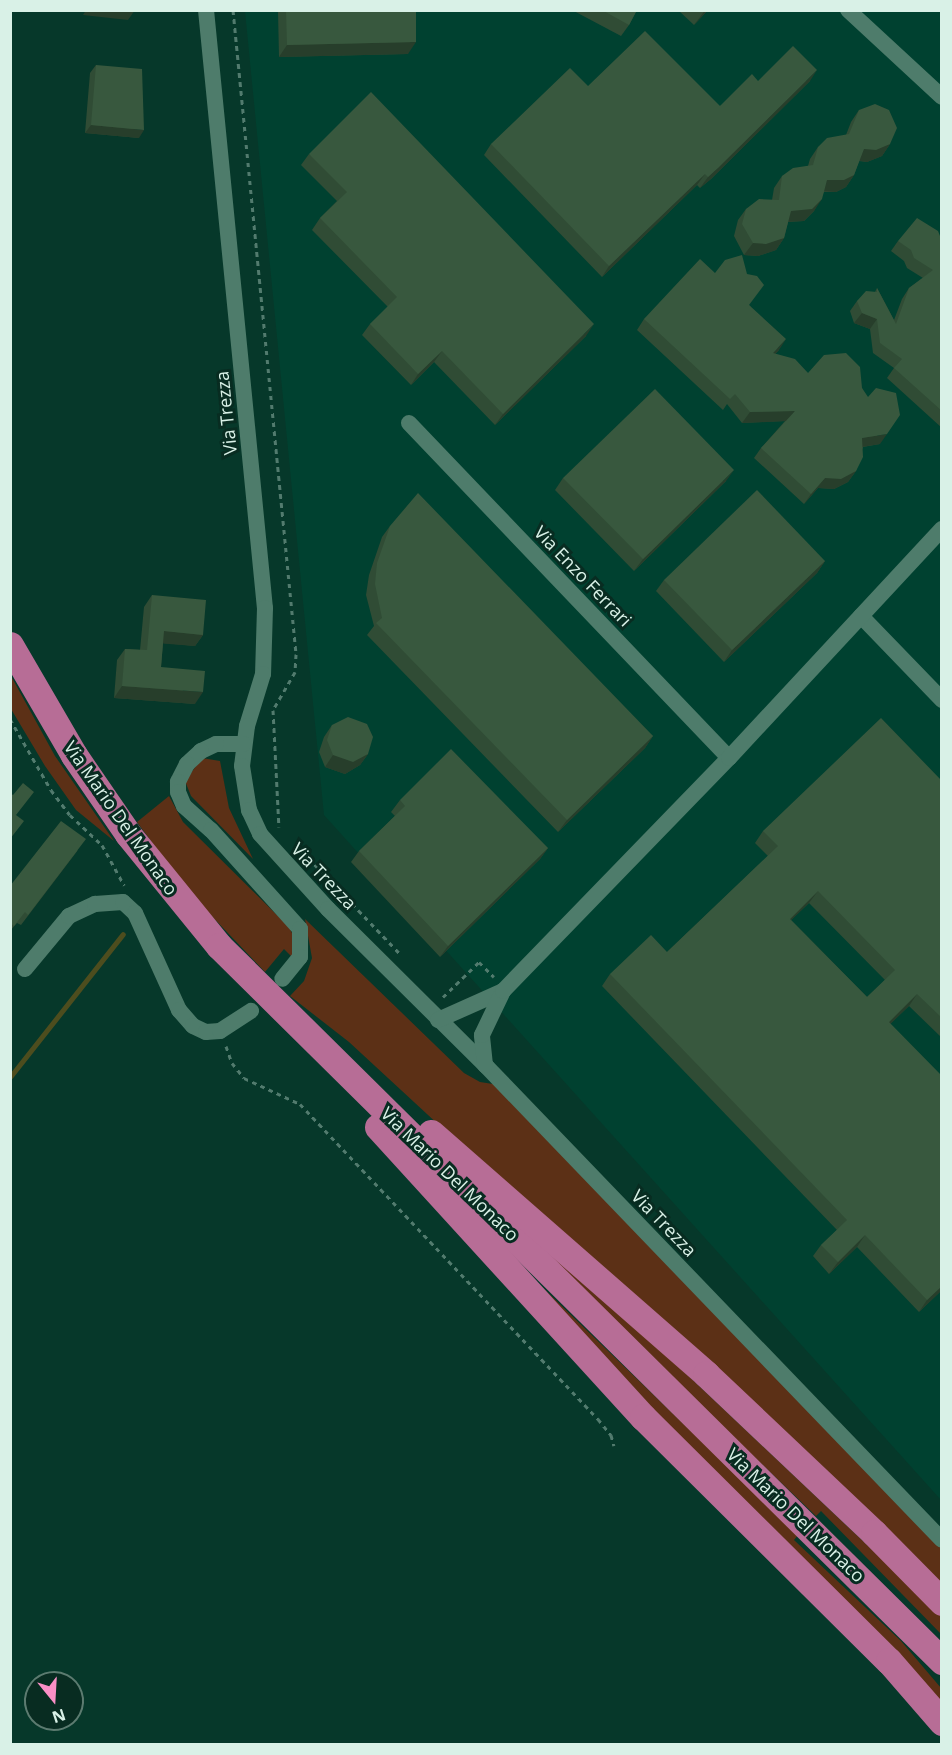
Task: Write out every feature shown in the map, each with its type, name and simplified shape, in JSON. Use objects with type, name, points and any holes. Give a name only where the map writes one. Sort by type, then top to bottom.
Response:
[{"type":"highway","name":"Via Mario Del Monaco","points":[[10,645],[74,755],[165,884],[219,946],[942,1661]]},
{"type":"highway","points":[[328,1055],[414,1118],[706,1374],[874,1533],[942,1602]]},
{"type":"highway","points":[[328,1055],[369,1118],[553,1321],[643,1417],[889,1661],[942,1722]]},
{"type":"street","name":"Via Trezza","points":[[206,10],[265,608],[263,674],[243,744],[245,794],[260,834],[327,909],[485,1065],[942,1540]]},
{"type":"street","points":[[848,10],[942,97]]},
{"type":"street","name":"Via Enzo Ferrari","points":[[409,423],[729,758]]},
{"type":"street","points":[[485,1065],[481,1045],[490,1015],[504,990],[729,758],[942,529]]},
{"type":"street","points":[[861,616],[942,700]]},
{"type":"street","points":[[243,744],[216,744],[201,751],[187,764],[178,782],[178,792],[184,807],[219,838],[300,929],[300,957],[282,980]]},
{"type":"street","points":[[25,969],[69,916],[95,904],[123,902],[135,914],[179,1010],[193,1026],[206,1032],[220,1031],[251,1011]]},
{"type":"street","points":[[438,1020],[504,990]]},
{"type":"street","points":[[455,1036],[467,1007]]},
{"type":"street","points":[[455,1036],[471,1030],[490,1015]]},
{"type":"path","points":[[233,10],[296,654],[295,672],[273,710],[278,827],[286,835]]},
{"type":"path","points":[[10,720],[51,790],[117,865],[124,885],[123,902]]},
{"type":"path","points":[[295,844],[410,964]]},
{"type":"path","points":[[435,989],[443,998],[479,962],[504,990]]},
{"type":"path","points":[[220,1031],[232,1064],[244,1078],[300,1104],[598,1419],[611,1435],[614,1446]]},
{"type":"shaded area","points":[[245,11],[941,11],[941,1500],[324,815]]},
{"type":"shaded area","points":[[11,676],[55,756],[114,841],[76,810],[45,766],[11,709]]},
{"type":"shaded area","points":[[202,758],[220,761],[229,808],[253,859],[191,796],[185,781]]},
{"type":"shaded area","points":[[169,796],[183,822],[289,927],[294,937],[294,959],[284,949],[265,972],[204,908],[159,852],[137,822]]},
{"type":"shaded area","points":[[305,919],[464,1073],[480,1082],[493,1084],[941,1548],[941,1589],[349,1042],[290,996],[304,981],[312,958]]},
{"type":"shaded area","points":[[528,1231],[602,1294],[941,1615],[941,1634],[821,1511],[816,1516],[597,1306]]},
{"type":"shaded area","points":[[507,1253],[798,1535],[794,1540],[901,1641],[941,1688],[941,1709],[701,1467]]},
{"type":"building","points":[[286,10],[416,10],[416,42],[287,45]]},
{"type":"building","points":[[602,10],[637,10],[629,25]]},
{"type":"building","points":[[645,31],[720,106],[752,74],[758,81],[793,46],[817,70],[718,168],[708,177],[705,174],[609,266],[491,144],[570,68],[588,86]]},
{"type":"building","points":[[96,65],[142,69],[144,130],[91,125]]},
{"type":"building","points":[[371,92],[594,324],[503,414],[442,351],[418,374],[370,324],[397,297],[320,218],[347,192],[309,154]]},
{"type":"building","points":[[875,104],[889,110],[897,128],[890,144],[876,150],[864,149],[854,175],[844,180],[827,180],[822,199],[812,209],[791,211],[784,238],[766,244],[753,243],[742,224],[746,209],[759,199],[779,200],[782,176],[793,168],[813,165],[818,147],[827,138],[849,134],[859,110]]},
{"type":"building","points":[[917,218],[938,231],[942,241],[942,411],[894,368],[902,359],[880,343],[877,319],[862,313],[857,301],[866,291],[877,292],[877,288],[896,324],[909,288],[933,270],[914,258],[911,250],[898,241]]},
{"type":"building","points":[[742,255],[747,274],[757,276],[764,285],[749,305],[786,339],[773,353],[795,359],[808,373],[824,355],[846,353],[860,367],[862,388],[868,397],[876,388],[896,393],[900,415],[887,434],[862,438],[863,457],[856,471],[841,479],[825,478],[811,494],[761,448],[795,411],[750,412],[735,394],[730,399],[644,319],[700,259],[715,273],[725,260]]},
{"type":"building","points":[[655,389],[734,470],[643,559],[563,478]]},
{"type":"building","points":[[757,490],[825,561],[732,650],[664,580]]},
{"type":"building","points":[[418,493],[653,736],[567,820],[376,623],[382,618],[375,584],[377,563],[390,526]]},
{"type":"building","points":[[152,595],[206,600],[203,635],[164,631],[161,667],[205,671],[203,692],[122,686],[125,649],[147,650]]},
{"type":"building","points":[[348,717],[367,724],[373,737],[368,754],[353,762],[333,755],[327,740],[332,725]]},
{"type":"building","points":[[881,718],[942,781],[942,1018],[917,994],[889,1022],[942,1076],[942,1286],[927,1300],[865,1235],[838,1262],[821,1245],[847,1220],[610,974],[651,935],[667,952],[778,846],[763,831]],"holes":[[[818,891],[895,970],[867,997],[790,919]]]},
{"type":"building","points":[[451,749],[548,848],[448,946],[359,851],[405,806],[400,800]]},
{"type":"building","points":[[23,783],[34,792],[16,815],[24,821],[10,839],[10,793],[13,795]]},
{"type":"building","points":[[61,821],[86,839],[28,915],[25,912],[14,926],[10,923],[10,886]]},
{"type":"waterway","points":[[10,1077],[123,934]]}]
